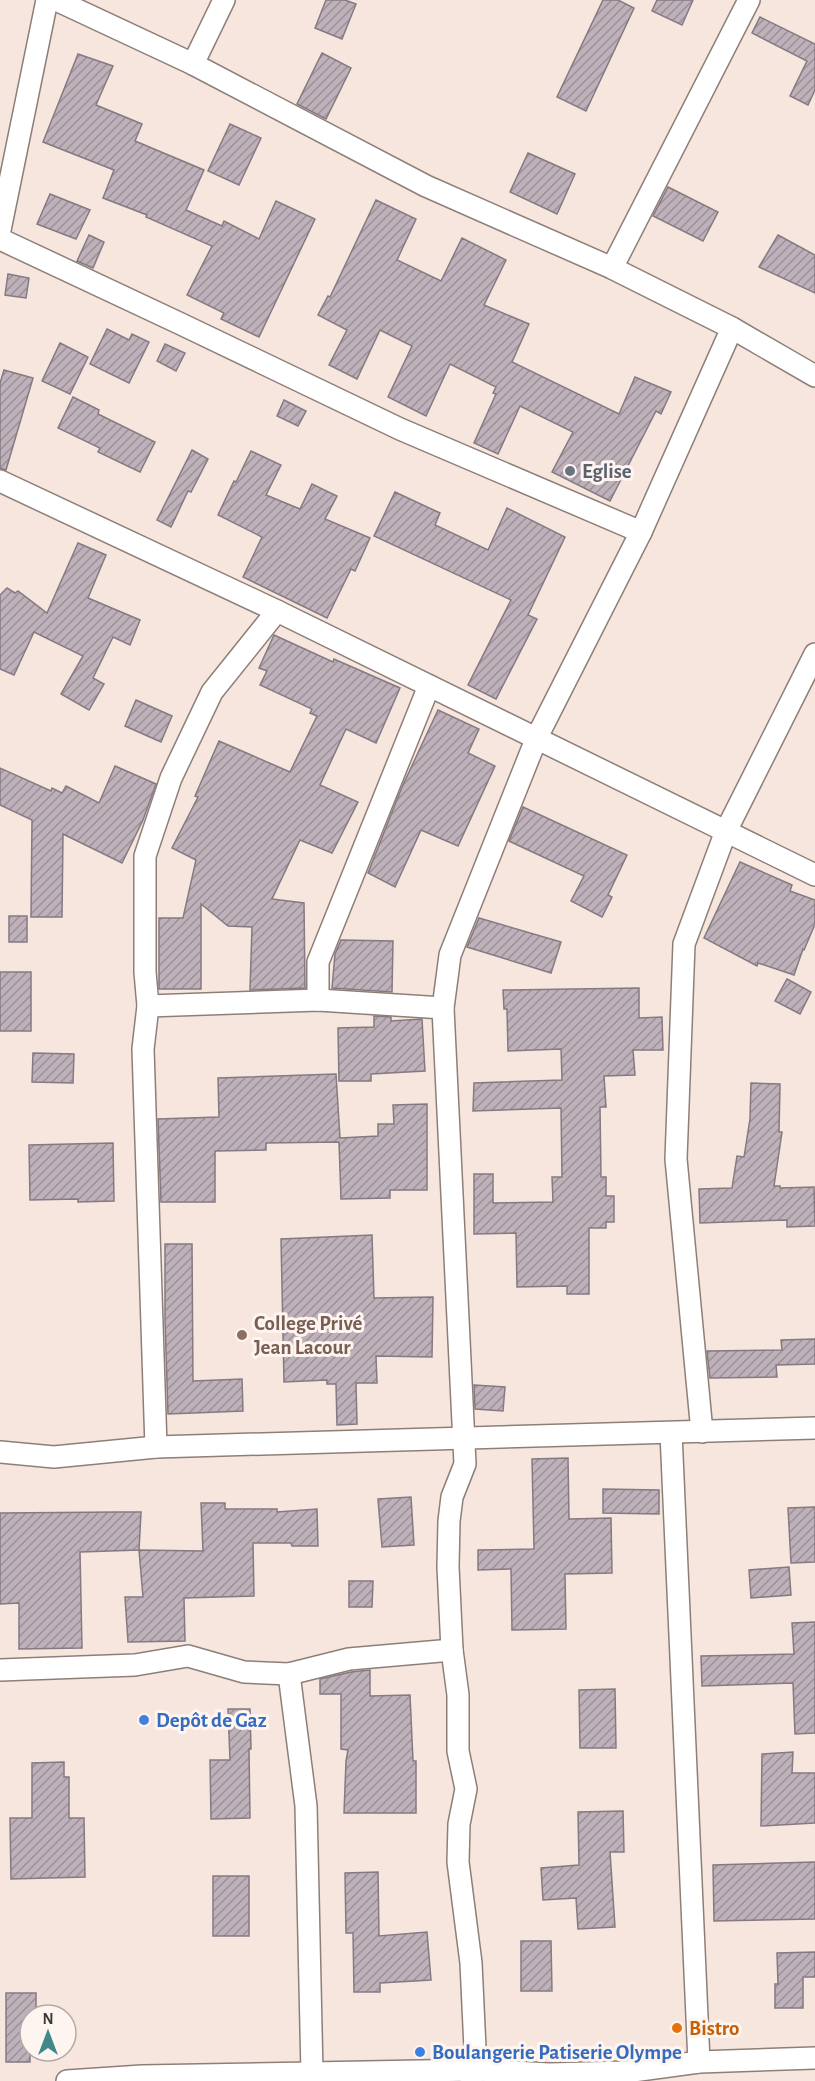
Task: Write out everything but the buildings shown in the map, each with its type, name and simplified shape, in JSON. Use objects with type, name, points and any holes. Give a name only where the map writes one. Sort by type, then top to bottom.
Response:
[{"type":"street","points":[[1,219],[47,0]]},
{"type":"street","points":[[56,0],[193,64],[426,186],[612,268],[732,328],[815,376]]},
{"type":"street","points":[[193,64],[224,0]]},
{"type":"street","points":[[612,268],[749,0]]},
{"type":"street","points":[[0,239],[400,429],[641,532]]},
{"type":"street","points":[[473,2075],[471,1963],[458,1862],[459,1824],[466,1789],[458,1751],[458,1695],[449,1609],[448,1521],[452,1497],[465,1464],[443,1008],[450,955],[537,737],[641,532],[732,328]]},
{"type":"street","points":[[0,481],[277,611],[815,875]]},
{"type":"street","points":[[156,1447],[143,1049],[148,1005],[145,972],[145,856],[171,778],[212,692],[277,611]]},
{"type":"street","points":[[702,1432],[676,1159],[684,944],[726,831],[815,654]]},
{"type":"street","points":[[318,1000],[318,962],[429,686]]},
{"type":"street","points":[[148,1005],[318,1000],[443,1008]]},
{"type":"street","points":[[0,1452],[54,1457],[156,1447],[815,1428]]},
{"type":"street","points":[[671,1433],[699,2062]]},
{"type":"street","points":[[0,1670],[135,1665],[188,1656],[244,1672],[289,1674],[349,1659],[452,1650]]},
{"type":"street","points":[[289,1674],[306,1806],[312,2073]]},
{"type":"street","points":[[67,2081],[142,2076],[312,2073],[473,2075],[626,2072],[699,2062],[815,2058]]},
{"type":"place","name":"Eglise","points":[[570,471]]},
{"type":"place","name":"College Privé Jean Lacour","points":[[242,1335]]},
{"type":"place","name":"Depôt de Gaz","points":[[144,1720]]},
{"type":"place","name":"Bistro","points":[[677,2028]]},
{"type":"place","name":"Boulangerie Patiserie Olympe","points":[[420,2052]]}]
